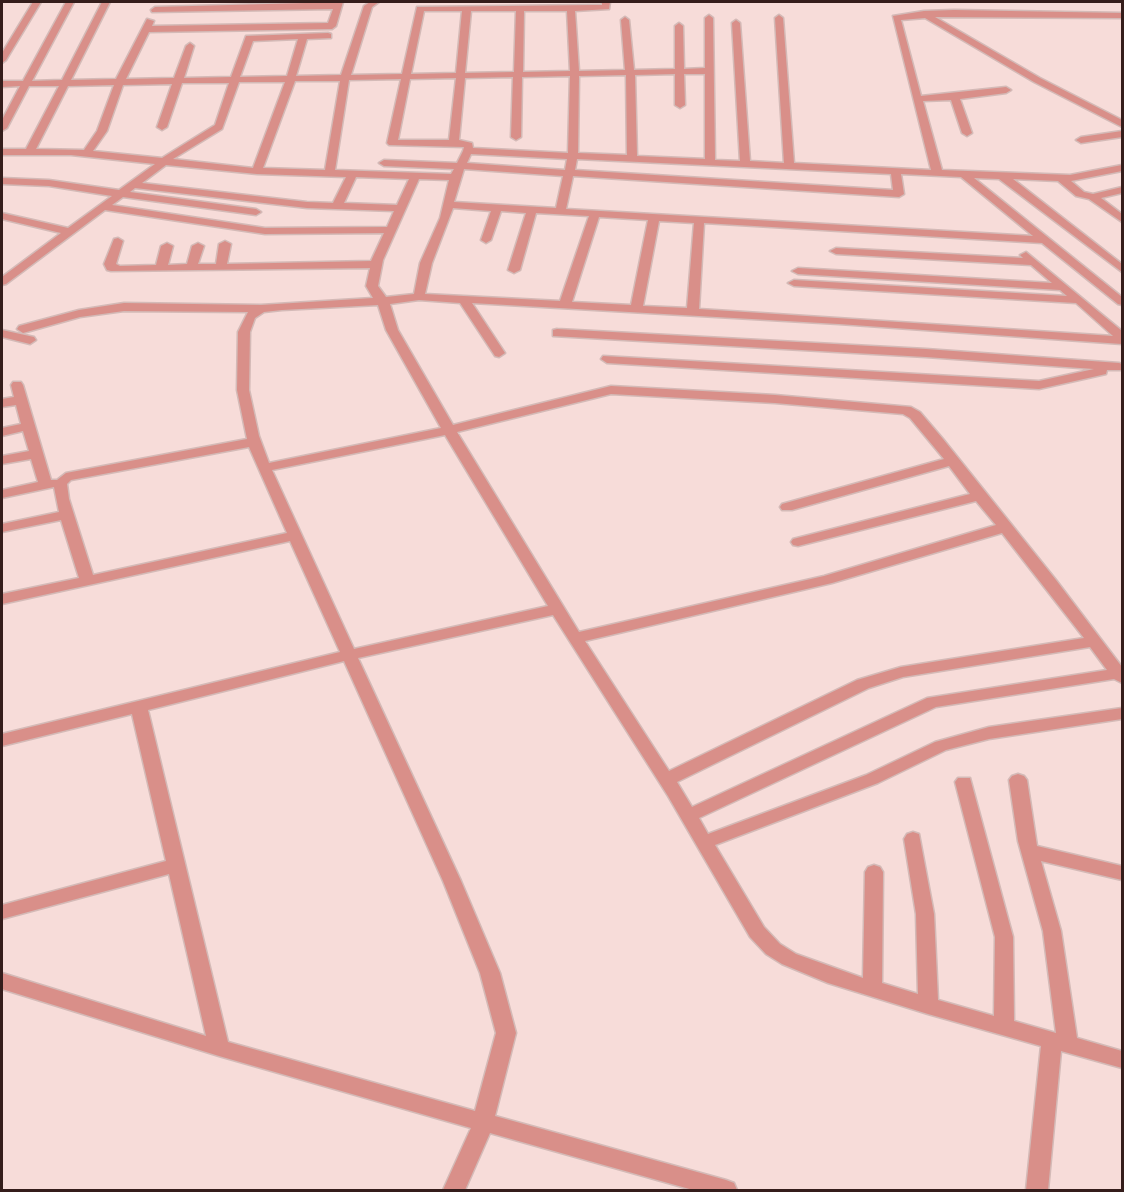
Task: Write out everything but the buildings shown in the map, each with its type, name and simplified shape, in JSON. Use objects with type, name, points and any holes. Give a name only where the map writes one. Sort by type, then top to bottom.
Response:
[{"type":"street","points":[[2,60],[37,2]]},
{"type":"street","points":[[2,128],[24,83],[70,2]]},
{"type":"street","points":[[30,151],[106,2]]},
{"type":"street","points":[[329,174],[345,78],[368,6],[375,2]]},
{"type":"street","points":[[379,174],[388,153],[420,9],[603,8],[606,7],[606,2]]},
{"type":"street","points":[[945,2],[954,13]]},
{"type":"street","points":[[997,2],[1009,14]]},
{"type":"street","points":[[1027,2],[1040,14]]},
{"type":"street","points":[[1064,2],[1078,15]]},
{"type":"street","points":[[87,153],[102,131],[120,81],[157,6],[338,4],[332,26],[146,29]]},
{"type":"street","points":[[454,143],[467,8]]},
{"type":"street","points":[[1108,8],[1119,15]]},
{"type":"street","points":[[516,136],[520,9]]},
{"type":"street","points":[[560,212],[573,155],[575,73],[571,9]]},
{"type":"street","points":[[937,172],[895,20],[898,16],[954,13],[1119,15]]},
{"type":"street","points":[[924,14],[1037,80],[1122,124]]},
{"type":"street","points":[[709,18],[710,162]]},
{"type":"street","points":[[779,18],[789,165]]},
{"type":"street","points":[[625,20],[630,72],[632,158]]},
{"type":"street","points":[[736,23],[745,163]]},
{"type":"street","points":[[679,26],[680,105]]},
{"type":"street","points":[[2,282],[164,161],[219,127],[249,38],[327,36]]},
{"type":"street","points":[[257,171],[291,79],[303,37]]},
{"type":"street","points":[[162,127],[190,46]]},
{"type":"street","points":[[2,84],[709,71]]},
{"type":"street","points":[[917,99],[955,98],[1006,90]]},
{"type":"street","points":[[955,98],[967,133]]},
{"type":"street","points":[[1081,140],[1122,134]]},
{"type":"street","points":[[388,153],[454,143],[469,145],[426,263],[419,297]]},
{"type":"street","points":[[2,152],[87,153],[257,171],[415,176],[458,171],[569,173],[899,194],[896,170]]},
{"type":"street","points":[[388,153],[573,155],[1062,179],[1080,194],[1093,197],[1122,219]]},
{"type":"street","points":[[388,153],[458,171]]},
{"type":"street","points":[[1012,185],[1122,168]]},
{"type":"street","points":[[962,173],[1122,302]]},
{"type":"street","points":[[337,206],[351,174]]},
{"type":"street","points":[[415,176],[376,264],[372,286],[375,294],[383,301],[392,330],[449,430],[557,609],[666,780],[758,932],[773,949],[789,959],[828,975],[928,1006],[1122,1059]]},
{"type":"street","points":[[1002,176],[1122,269]]},
{"type":"street","points":[[2,181],[49,183],[256,212]]},
{"type":"street","points":[[134,185],[275,203],[400,208]]},
{"type":"street","points":[[1093,197],[1122,190]]},
{"type":"street","points":[[1106,207],[1122,204]]},
{"type":"street","points":[[448,205],[1046,240]]},
{"type":"street","points":[[104,207],[265,231],[390,230]]},
{"type":"street","points":[[486,240],[496,208]]},
{"type":"street","points":[[514,270],[532,210]]},
{"type":"street","points":[[565,305],[595,214]]},
{"type":"street","points":[[2,216],[71,232]]},
{"type":"street","points":[[636,309],[654,218]]},
{"type":"street","points":[[693,312],[699,221]]},
{"type":"street","points":[[1006,238],[1122,338]]},
{"type":"street","points":[[118,241],[111,268],[376,264]]},
{"type":"street","points":[[221,267],[225,244]]},
{"type":"street","points":[[161,268],[167,246]]},
{"type":"street","points":[[192,268],[198,246]]},
{"type":"street","points":[[836,251],[1034,262]]},
{"type":"street","points":[[1064,287],[796,277],[1079,300]]},
{"type":"street","points":[[2,334],[26,334],[79,314],[124,307],[261,309],[419,297],[1122,338]]},
{"type":"street","points":[[463,299],[499,352]]},
{"type":"street","points":[[261,309],[250,316],[244,332],[243,390],[254,442],[294,536],[452,881],[490,973],[506,1033],[483,1121],[454,1191]]},
{"type":"street","points":[[557,333],[926,352],[1120,367]]},
{"type":"street","points":[[607,359],[1039,385],[1120,367]]},
{"type":"street","points":[[17,385],[45,484]]},
{"type":"street","points":[[264,468],[449,430],[611,390],[906,410],[921,421],[1121,676],[933,702],[688,816]]},
{"type":"street","points":[[2,403],[21,400]]},
{"type":"street","points":[[2,432],[28,426]]},
{"type":"street","points":[[87,581],[60,484],[66,477],[254,442]]},
{"type":"street","points":[[2,460],[36,454]]},
{"type":"street","points":[[787,507],[952,461]]},
{"type":"street","points":[[2,494],[63,481]]},
{"type":"street","points":[[798,542],[979,496]]},
{"type":"street","points":[[2,528],[67,515]]},
{"type":"street","points":[[575,638],[827,580],[1005,527]]},
{"type":"street","points":[[2,599],[294,536]]},
{"type":"street","points":[[2,740],[349,655],[557,609]]},
{"type":"street","points":[[666,780],[863,684],[901,672],[1094,641]]},
{"type":"street","points":[[139,707],[219,1048]]},
{"type":"street","points":[[704,842],[873,779],[941,746],[989,733],[1122,713]]},
{"type":"street","points":[[1018,780],[1029,851],[1052,931],[1060,1042],[1037,1191]]},
{"type":"street","points":[[964,782],[1004,937],[1004,1027]]},
{"type":"street","points":[[913,839],[925,914],[928,1006]]},
{"type":"street","points":[[1029,851],[1122,873]]},
{"type":"street","points":[[2,912],[176,865]]},
{"type":"street","points":[[872,988],[874,872]]},
{"type":"street","points":[[2,981],[219,1048],[726,1191]]}]
